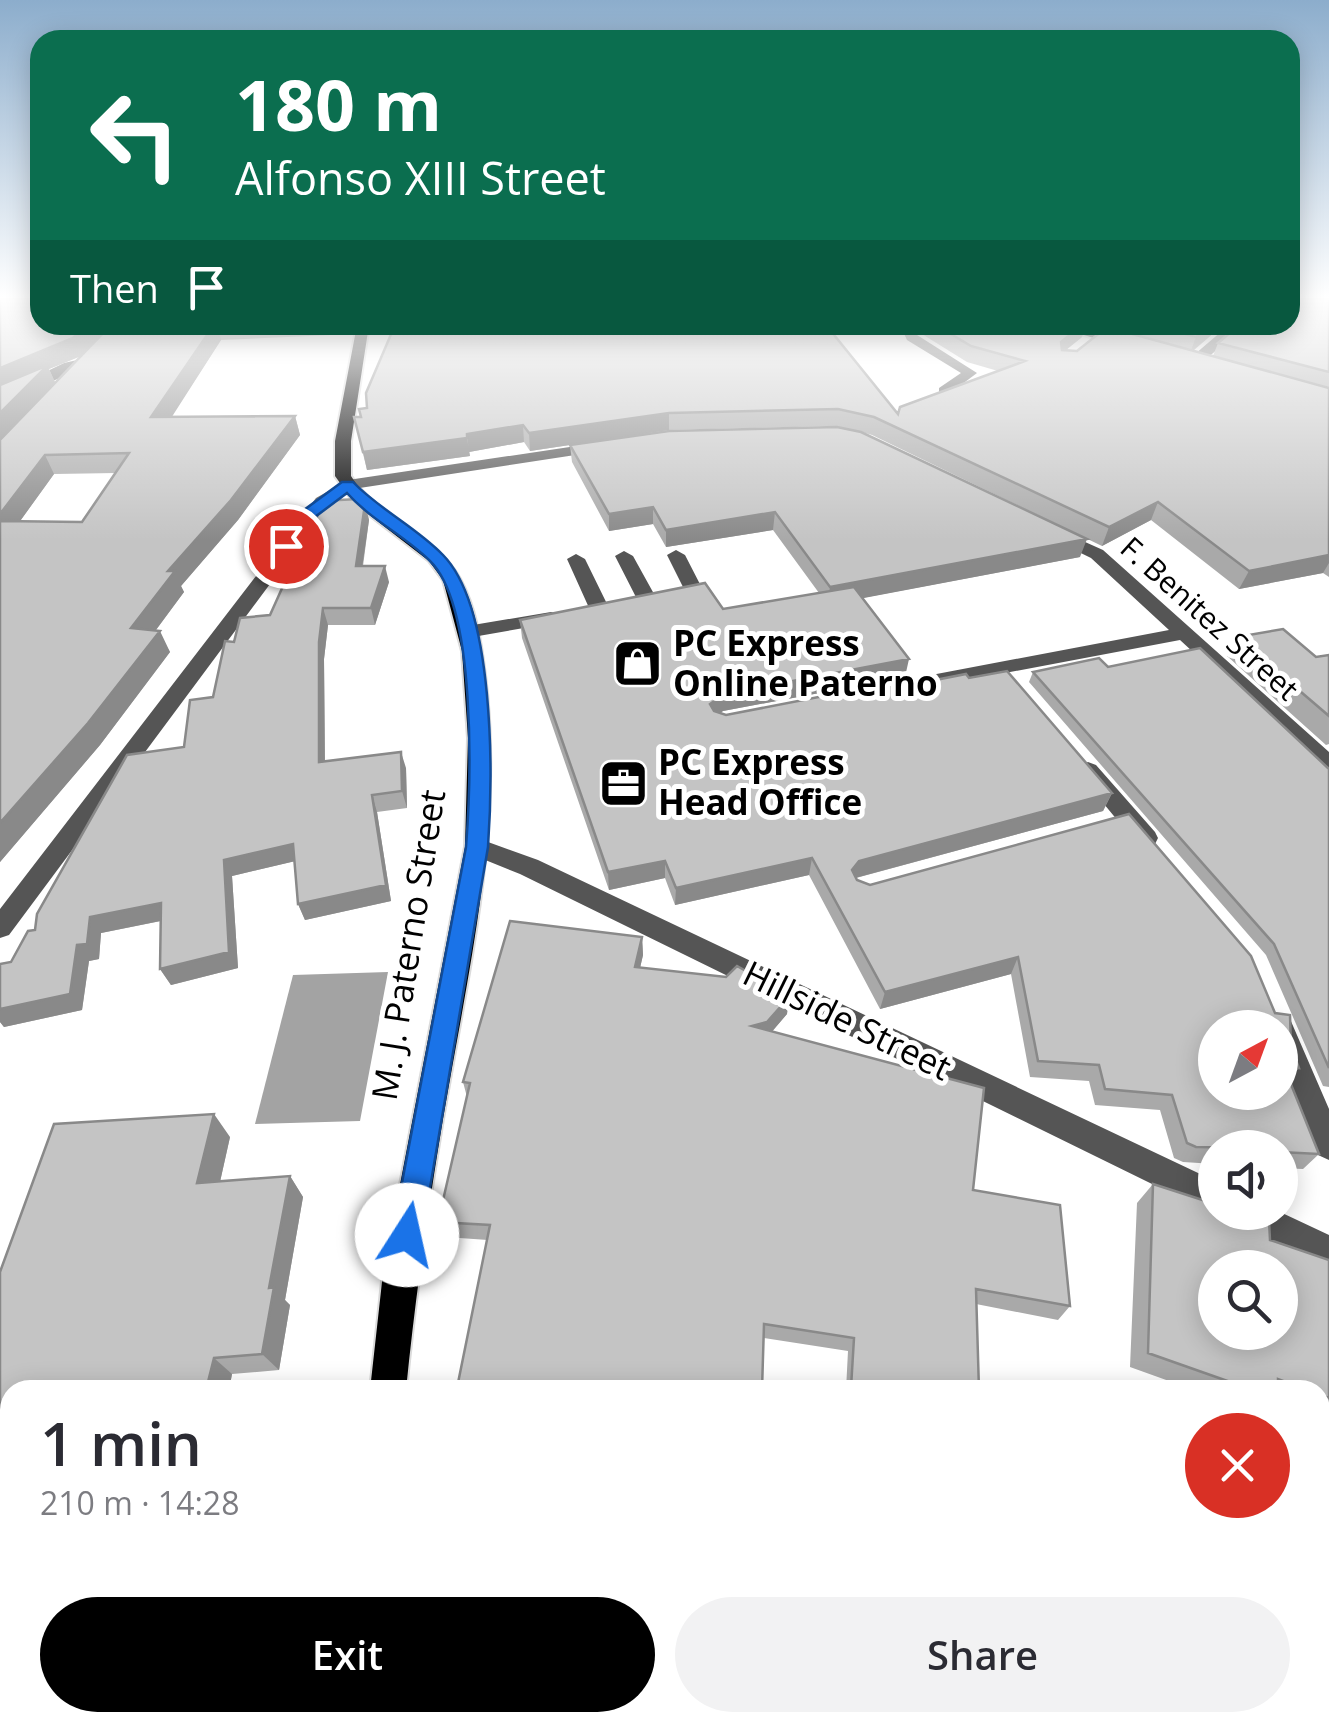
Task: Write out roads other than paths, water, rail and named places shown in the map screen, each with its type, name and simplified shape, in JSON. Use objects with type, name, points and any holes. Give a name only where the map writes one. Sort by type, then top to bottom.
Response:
[{"type":"main road","points":[[348,485],[343,476],[344,441],[354,379]]},
{"type":"main road","name":"M. J. Paterno Street","points":[[348,485],[368,507],[437,558],[457,587],[476,693],[481,797],[477,847],[400,1274],[389,1380]]},
{"type":"street","points":[[0,400],[43,379]]},
{"type":"street","points":[[62,389],[71,379]]},
{"type":"street","points":[[944,391],[961,379]]},
{"type":"street","points":[[0,928],[310,514],[348,485],[624,444]]},
{"type":"street","name":"F. Benitez Street","points":[[1037,524],[1097,554],[1329,766]]},
{"type":"street","points":[[607,609],[624,556]]},
{"type":"street","points":[[468,632],[690,596],[695,592],[676,556]]},
{"type":"street","points":[[576,558],[607,609]]},
{"type":"street","points":[[908,686],[1187,633]]},
{"type":"street","points":[[1000,668],[1026,698]]},
{"type":"street","points":[[1077,757],[1119,820],[1166,862]]},
{"type":"street","name":"Hillside Street","points":[[477,847],[564,884],[1198,1190]]},
{"type":"street","points":[[1298,1070],[1329,1144]]},
{"type":"street","points":[[1280,1230],[1329,1254]]},
{"type":"place","name":"PC Express Online Paterno","points":[[638,664]]},
{"type":"place","name":"PC Express Head Office","points":[[623,783]]}]
